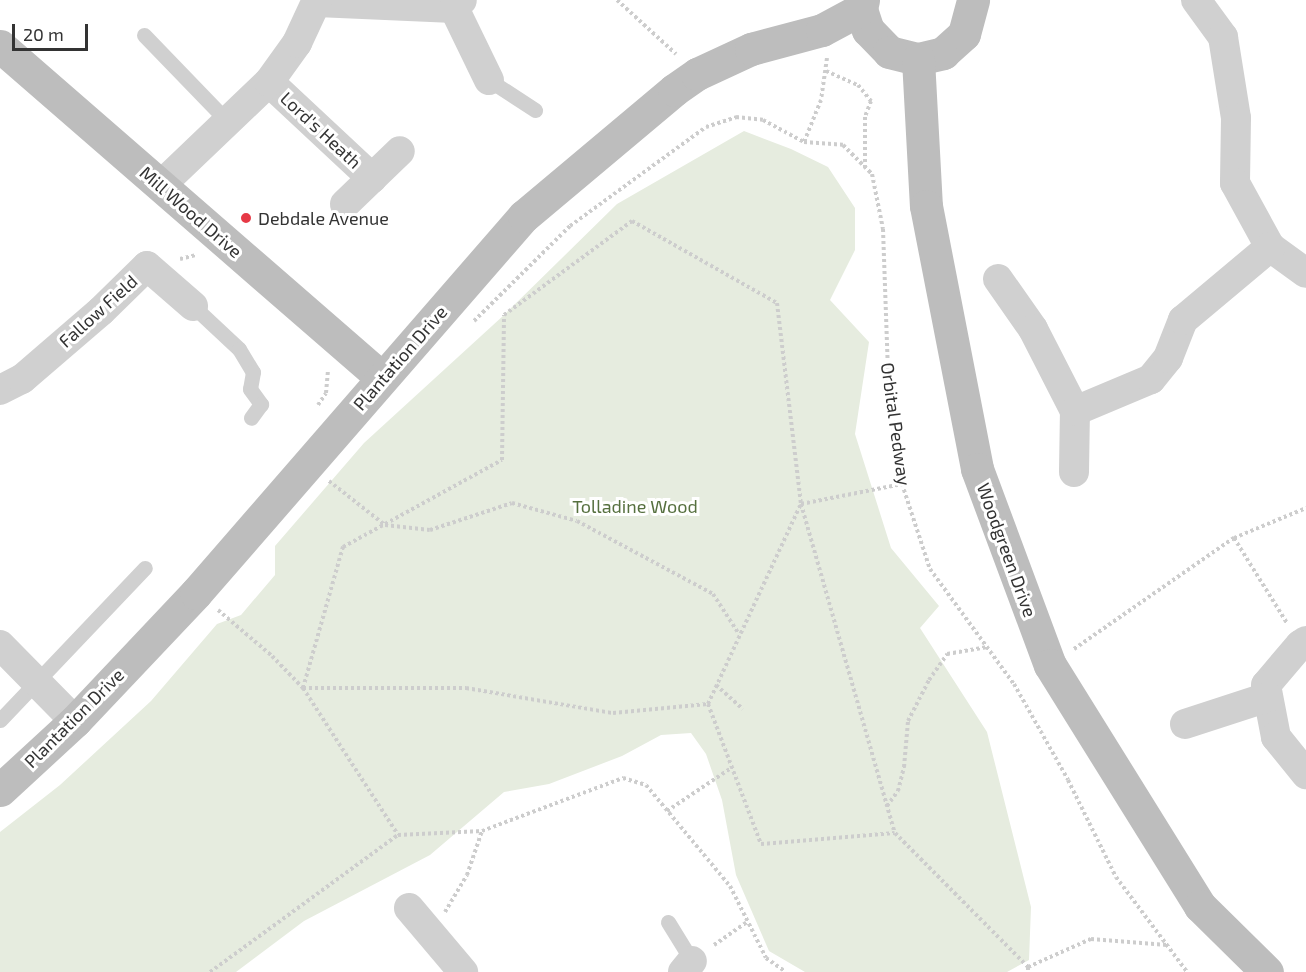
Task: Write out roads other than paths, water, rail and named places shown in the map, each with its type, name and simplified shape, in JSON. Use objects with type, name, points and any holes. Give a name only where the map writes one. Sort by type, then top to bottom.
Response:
[{"type":"street","points":[[1196,0],[1223,37],[1236,118],[1235,183],[1270,248],[1306,273]]},
{"type":"street","points":[[160,186],[226,120],[270,82],[297,43],[317,1],[458,4],[489,80]]},
{"type":"street","points":[[862,5],[868,30],[889,51],[918,59],[944,53],[964,34],[979,1]]},
{"type":"street","name":"Plantation Drive","points":[[0,790],[75,721],[196,593],[524,216],[674,90],[697,74],[751,49],[822,30],[862,5]]},
{"type":"street","name":"Mill Wood Drive","points":[[0,46],[382,378]]},
{"type":"street","name":"Woodgreen Drive","points":[[918,59],[926,206],[977,469],[1050,665],[1200,906],[1267,972]]},
{"type":"street","name":"Lord's Heath","points":[[270,82],[372,178]]},
{"type":"street","name":"Lord's Heath","points":[[345,204],[400,151]]},
{"type":"street","points":[[1075,411],[1151,379],[1168,358],[1183,320],[1270,248]]},
{"type":"street","name":"Fallow Field","points":[[0,390],[22,379],[147,267],[193,306]]},
{"type":"street","points":[[998,279],[1033,329],[1075,411],[1074,472]]},
{"type":"street","points":[[1303,643],[1266,685],[1276,737],[1306,774]]},
{"type":"street","points":[[0,645],[75,721]]},
{"type":"street","points":[[1185,724],[1268,697]]},
{"type":"street","points":[[409,908],[463,972]]},
{"type":"lane","points":[[144,35],[226,120]]},
{"type":"lane","points":[[489,80],[535,110]]},
{"type":"lane","points":[[193,306],[239,350],[253,372],[250,389],[261,404],[251,418]]},
{"type":"lane","points":[[0,720],[145,568]]},
{"type":"lane","points":[[668,922],[688,966]]},
{"type":"place","name":"Debdale Avenue","points":[[246,218]]},
{"type":"park label","name":"Tolladine Wood","points":[[635,506]]}]
